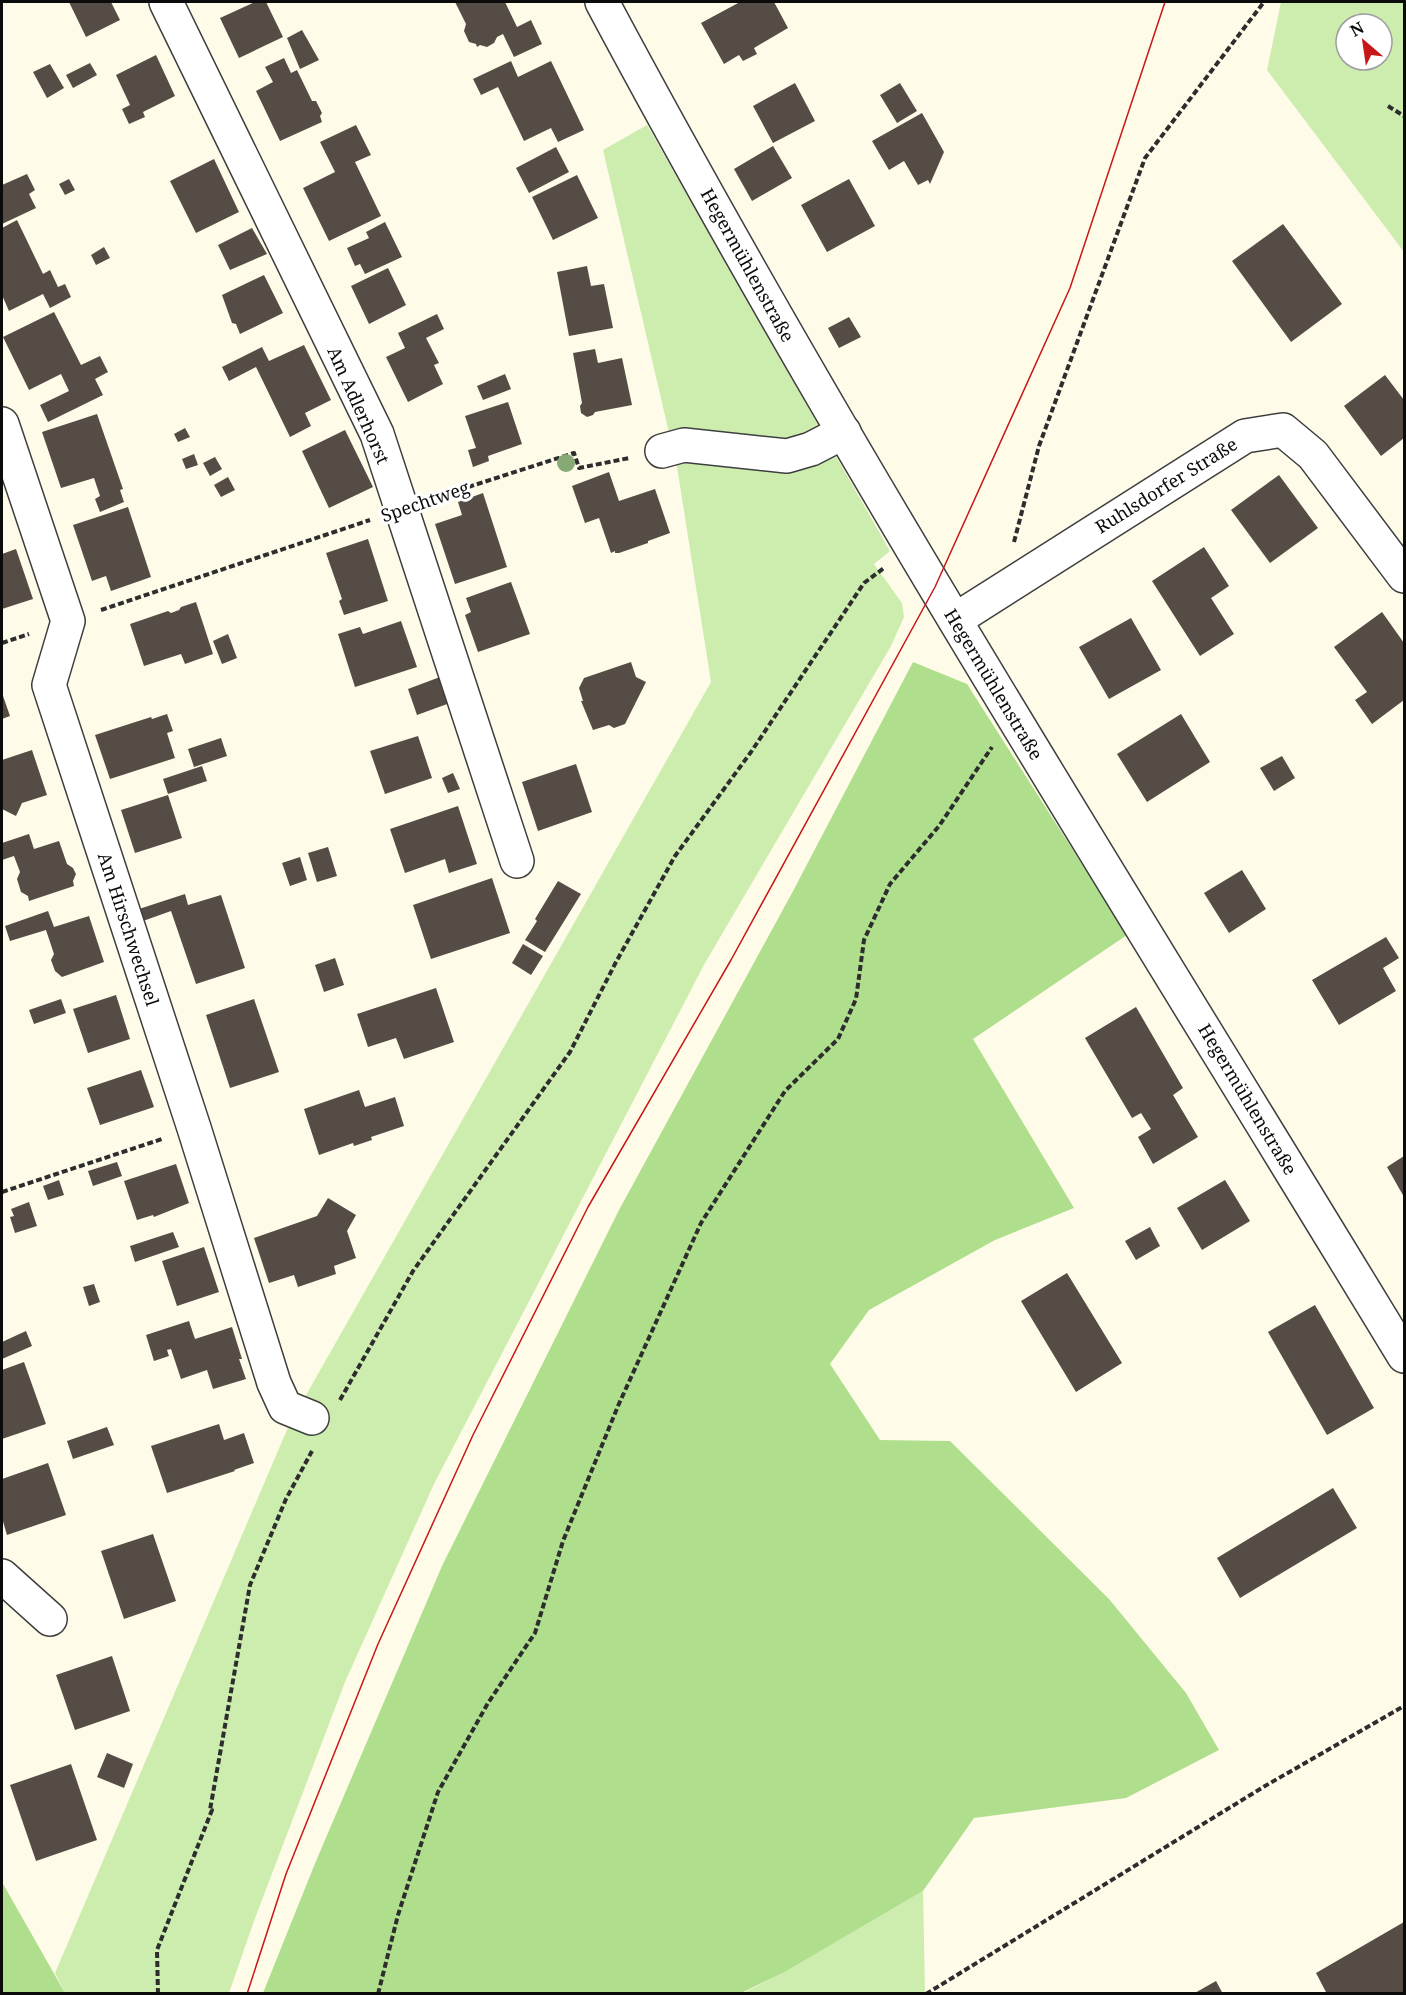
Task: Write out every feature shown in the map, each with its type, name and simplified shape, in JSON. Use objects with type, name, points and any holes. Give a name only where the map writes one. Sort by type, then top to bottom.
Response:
[{"type":"street","name":"Am Adlerhorst","points":[[166,2],[376,434],[517,861]]},
{"type":"street","name":"Hegermühlenstraße","points":[[602,2],[729,234],[910,547],[1404,1356]]},
{"type":"street","points":[[2,424],[68,621]]},
{"type":"street","name":"Ruhlsdorfer Straße","points":[[955,620],[1245,436],[1283,430],[1313,455],[1404,576]]},
{"type":"street","points":[[662,451],[684,445],[788,456],[811,449],[844,432]]},
{"type":"street","name":"Am Hirschwechsel","points":[[68,621],[49,685],[194,1128],[274,1383],[285,1407],[319,1421]]},
{"type":"street","points":[[2,1576],[50,1619]]},
{"type":"path","points":[[1002,590],[1039,446],[1145,158],[1264,2]]},
{"type":"path","points":[[1388,106],[1404,116]]},
{"type":"path","name":"Spechtweg","points":[[2,643],[574,453],[579,468],[662,451]]},
{"type":"path","points":[[158,1994],[157,1950],[212,1810],[210,1810],[250,1585],[319,1421],[413,1271],[570,1052],[616,962],[675,856],[752,752],[864,583],[910,547]]},
{"type":"path","points":[[378,1994],[398,1915],[438,1792],[488,1703],[535,1633],[563,1541],[618,1406],[701,1223],[784,1091],[838,1038],[856,999],[864,940],[890,884],[939,826],[1013,715]]},
{"type":"path","points":[[2,1192],[194,1128]]},
{"type":"path","points":[[926,1994],[1265,1786],[1404,1706]]},
{"type":"green space","points":[[1281,2],[1404,2],[1404,252],[1267,70]]},
{"type":"green space","points":[[647,125],[890,551],[874,564],[902,603],[904,617],[891,646],[705,963],[434,1484],[345,1682],[229,1993],[65,1993],[55,1973],[289,1425],[711,682],[677,467],[603,150]]},
{"type":"green space","points":[[913,662],[967,684],[1127,935],[973,1039],[1074,1208],[995,1240],[869,1310],[830,1364],[880,1440],[950,1441],[1109,1599],[1186,1693],[1219,1750],[1126,1798],[974,1818],[923,1891],[783,1973],[741,1993],[263,1993],[316,1861],[442,1566],[619,1210],[792,893]]},
{"type":"green space","points":[[2,1882],[65,1993],[2,1993]]},
{"type":"green space","points":[[923,1891],[925,1993],[741,1994],[783,1973]]},
{"type":"building","points":[[69,2],[111,2],[120,20],[86,37]]},
{"type":"building","points":[[255,2],[266,2],[283,37],[239,58],[220,18]]},
{"type":"building","points":[[455,2],[505,2],[517,27],[531,20],[542,44],[514,57],[503,34],[487,47],[480,45],[477,47],[476,44],[469,42],[464,31],[466,24]]},
{"type":"building","points":[[740,2],[774,2],[788,28],[754,48],[757,54],[743,61],[739,55],[724,64],[701,23]]},
{"type":"building","points":[[302,30],[319,60],[300,69],[287,38]]},
{"type":"building","points":[[156,55],[175,96],[143,112],[145,117],[129,124],[122,109],[130,105],[116,75]]},
{"type":"building","points":[[284,58],[291,73],[297,70],[312,101],[316,101],[322,113],[320,116],[322,122],[280,141],[256,91],[273,82],[265,67]]},
{"type":"building","points":[[511,61],[518,77],[551,61],[584,130],[558,142],[551,128],[524,141],[498,87],[481,95],[473,79]]},
{"type":"building","points":[[90,63],[97,75],[73,88],[66,75]]},
{"type":"building","points":[[50,64],[64,88],[47,98],[33,72]]},
{"type":"building","points":[[795,83],[815,121],[773,143],[753,106]]},
{"type":"building","points":[[900,83],[917,111],[897,123],[880,95]]},
{"type":"building","points":[[922,113],[944,152],[930,184],[928,180],[918,185],[904,161],[889,170],[872,141]]},
{"type":"building","points":[[356,125],[371,155],[355,162],[381,216],[329,241],[303,188],[335,172],[320,142]]},
{"type":"building","points":[[773,146],[792,178],[752,201],[734,169]]},
{"type":"building","points":[[556,147],[569,172],[529,193],[516,168]]},
{"type":"building","points":[[214,159],[239,212],[196,233],[170,181]]},
{"type":"building","points":[[27,174],[35,190],[29,194],[36,208],[2,224],[2,185]]},
{"type":"building","points":[[577,175],[598,218],[553,240],[532,197]]},
{"type":"building","points":[[69,179],[75,190],[65,195],[59,184]]},
{"type":"building","points":[[849,179],[875,226],[827,252],[801,205]]},
{"type":"building","points":[[17,220],[43,274],[50,270],[58,287],[65,284],[71,297],[50,308],[43,294],[9,311],[2,295],[2,228]]},
{"type":"building","points":[[385,222],[402,257],[365,274],[360,264],[355,266],[347,248],[369,238],[366,232]]},
{"type":"building","points":[[1283,224],[1342,304],[1291,342],[1232,261]]},
{"type":"building","points":[[252,228],[267,254],[230,270],[218,245]]},
{"type":"building","points":[[104,247],[110,258],[96,265],[91,255]]},
{"type":"building","points":[[587,266],[591,286],[604,284],[613,328],[569,336],[557,272]]},
{"type":"building","points":[[388,268],[406,305],[369,324],[351,286]]},
{"type":"building","points":[[264,275],[283,313],[240,334],[236,324],[232,323],[222,295]]},
{"type":"building","points":[[54,312],[81,365],[100,356],[108,372],[95,379],[103,395],[48,422],[40,405],[69,391],[61,374],[29,390],[3,337]]},
{"type":"building","points":[[437,314],[444,329],[426,338],[439,363],[434,365],[443,384],[408,402],[386,357],[405,348],[398,333]]},
{"type":"building","points":[[849,317],[861,337],[839,348],[828,328]]},
{"type":"building","points":[[304,345],[331,400],[305,413],[311,426],[290,437],[256,367],[229,381],[222,367],[262,347],[269,361]]},
{"type":"building","points":[[595,349],[598,363],[622,358],[632,405],[595,412],[587,417],[581,413],[582,403],[573,353]]},
{"type":"building","points":[[505,374],[511,389],[483,400],[477,386]]},
{"type":"building","points":[[1385,375],[1404,400],[1404,438],[1381,456],[1344,406]]},
{"type":"building","points":[[508,402],[522,444],[488,456],[489,461],[473,467],[468,450],[476,448],[465,416]]},
{"type":"building","points":[[97,414],[123,489],[120,490],[124,502],[100,512],[95,499],[100,496],[94,478],[61,488],[42,432]]},
{"type":"building","points":[[185,428],[190,437],[178,442],[174,434]]},
{"type":"building","points":[[345,430],[373,487],[329,508],[302,451]]},
{"type":"building","points":[[194,454],[198,465],[186,469],[182,459]]},
{"type":"building","points":[[215,457],[222,469],[210,476],[203,463]]},
{"type":"building","points":[[609,472],[619,501],[655,489],[670,533],[619,553],[615,551],[611,553],[599,518],[585,523],[572,486]]},
{"type":"building","points":[[1279,475],[1318,528],[1270,563],[1231,510]]},
{"type":"building","points":[[228,477],[235,490],[221,497],[214,485]]},
{"type":"building","points":[[483,493],[507,567],[455,584],[435,524],[462,515],[458,502]]},
{"type":"building","points":[[128,507],[151,577],[111,591],[106,576],[92,581],[73,525]]},
{"type":"building","points":[[368,539],[388,601],[344,615],[339,601],[342,599],[326,553]]},
{"type":"building","points":[[1204,547],[1229,586],[1211,598],[1234,634],[1200,656],[1152,581]]},
{"type":"building","points":[[16,549],[33,599],[2,609],[2,554]]},
{"type":"building","points":[[511,582],[530,634],[478,652],[465,615],[471,612],[466,598]]},
{"type":"building","points":[[196,602],[213,654],[185,664],[181,654],[144,666],[130,624],[168,611],[171,613]]},
{"type":"building","points":[[1382,612],[1404,643],[1404,700],[1372,724],[1355,700],[1367,692],[1334,647]]},
{"type":"building","points":[[1131,618],[1161,670],[1109,699],[1079,647]]},
{"type":"building","points":[[401,621],[417,667],[355,687],[338,634],[360,627],[363,634]]},
{"type":"building","points":[[228,634],[237,658],[222,664],[213,641]]},
{"type":"building","points":[[631,662],[636,677],[646,682],[625,724],[614,728],[609,725],[593,730],[581,701],[583,701],[579,688],[584,678]]},
{"type":"building","points":[[440,677],[450,703],[417,715],[408,689]]},
{"type":"building","points":[[2,693],[10,716],[2,719]]},
{"type":"building","points":[[167,714],[173,731],[167,733],[175,758],[110,779],[95,735]]},
{"type":"building","points":[[1181,714],[1210,762],[1147,802],[1117,754]]},
{"type":"building","points":[[418,736],[432,778],[385,794],[370,751]]},
{"type":"building","points":[[221,738],[227,756],[194,767],[188,749]]},
{"type":"building","points":[[32,750],[47,795],[22,803],[16,816],[2,809],[2,760]]},
{"type":"building","points":[[1282,756],[1295,778],[1274,791],[1260,768]]},
{"type":"building","points":[[576,764],[592,812],[538,831],[522,782]]},
{"type":"building","points":[[202,766],[207,781],[168,794],[163,779]]},
{"type":"building","points":[[453,773],[460,789],[448,793],[442,778]]},
{"type":"building","points":[[168,795],[182,838],[135,853],[121,810]]},
{"type":"building","points":[[458,806],[477,864],[449,873],[445,859],[405,873],[390,829]]},
{"type":"building","points":[[29,834],[34,849],[59,841],[67,864],[76,874],[73,881],[74,886],[29,901],[28,896],[21,892],[17,879],[20,872],[14,856],[2,860],[2,843]]},
{"type":"building","points":[[328,847],[337,876],[317,882],[308,853]]},
{"type":"building","points":[[300,857],[307,880],[290,886],[282,863]]},
{"type":"building","points":[[1242,870],[1266,909],[1229,933],[1204,893]]},
{"type":"building","points":[[492,878],[510,933],[431,959],[413,905]]},
{"type":"building","points":[[558,881],[581,894],[545,952],[525,940]]},
{"type":"building","points":[[185,894],[188,905],[221,895],[245,968],[196,984],[171,911],[143,921],[139,909]]},
{"type":"building","points":[[48,911],[54,927],[89,916],[104,962],[62,977],[55,971],[51,960],[54,954],[46,930],[10,941],[5,926]]},
{"type":"building","points":[[1386,937],[1399,958],[1383,968],[1396,991],[1339,1025],[1312,980]]},
{"type":"building","points":[[523,944],[543,956],[531,975],[512,963]]},
{"type":"building","points":[[335,958],[344,985],[324,992],[315,965]]},
{"type":"building","points":[[436,988],[454,1042],[404,1059],[396,1038],[368,1047],[357,1014]]},
{"type":"building","points":[[116,995],[130,1039],[88,1053],[73,1009]]},
{"type":"building","points":[[61,999],[66,1013],[34,1024],[29,1010]]},
{"type":"building","points":[[254,999],[279,1072],[230,1088],[206,1015]]},
{"type":"building","points":[[1136,1007],[1183,1088],[1173,1095],[1198,1137],[1153,1164],[1138,1137],[1151,1129],[1141,1113],[1132,1118],[1085,1038]]},
{"type":"building","points":[[141,1070],[154,1107],[100,1125],[87,1088]]},
{"type":"building","points":[[359,1090],[365,1107],[395,1097],[404,1126],[371,1137],[372,1140],[354,1146],[353,1143],[319,1155],[304,1109]]},
{"type":"building","points":[[1404,1156],[1404,1197],[1387,1167]]},
{"type":"building","points":[[117,1162],[122,1176],[93,1186],[88,1171]]},
{"type":"building","points":[[176,1164],[189,1203],[154,1217],[153,1215],[137,1220],[124,1181]]},
{"type":"building","points":[[59,1180],[64,1195],[48,1200],[43,1186]]},
{"type":"building","points":[[1225,1180],[1250,1221],[1202,1250],[1177,1208]]},
{"type":"building","points":[[328,1198],[356,1215],[347,1231],[356,1258],[334,1266],[336,1274],[298,1287],[294,1275],[269,1283],[254,1238],[317,1216]]},
{"type":"building","points":[[29,1202],[37,1226],[15,1233],[10,1217],[14,1216],[11,1209]]},
{"type":"building","points":[[1150,1227],[1160,1246],[1136,1260],[1125,1241]]},
{"type":"building","points":[[173,1232],[179,1247],[135,1262],[130,1246]]},
{"type":"building","points":[[204,1247],[219,1292],[177,1306],[162,1261]]},
{"type":"building","points":[[1067,1273],[1122,1363],[1076,1392],[1021,1301]]},
{"type":"building","points":[[94,1284],[100,1302],[89,1306],[83,1287]]},
{"type":"building","points":[[1315,1305],[1374,1408],[1327,1435],[1268,1332]]},
{"type":"building","points":[[189,1321],[195,1339],[232,1327],[246,1379],[213,1389],[207,1370],[181,1379],[171,1349],[167,1350],[169,1356],[154,1361],[146,1335]]},
{"type":"building","points":[[26,1331],[32,1346],[2,1359],[2,1342]]},
{"type":"building","points":[[24,1362],[46,1424],[2,1439],[2,1370]]},
{"type":"building","points":[[219,1424],[224,1440],[244,1433],[254,1463],[167,1493],[151,1446]]},
{"type":"building","points":[[107,1427],[114,1445],[73,1459],[67,1441]]},
{"type":"building","points":[[48,1463],[66,1515],[7,1535],[2,1518],[2,1479]]},
{"type":"building","points":[[1333,1488],[1357,1528],[1240,1598],[1217,1558]]},
{"type":"building","points":[[153,1534],[176,1601],[124,1619],[101,1551]]},
{"type":"building","points":[[112,1656],[130,1711],[75,1730],[56,1675]]},
{"type":"building","points":[[107,1753],[133,1764],[124,1788],[97,1777]]},
{"type":"building","points":[[71,1764],[97,1840],[36,1861],[10,1785]]},
{"type":"building","points":[[1404,1922],[1404,1994],[1327,1994],[1316,1973]]},
{"type":"building","points":[[1216,1981],[1223,1994],[1193,1994]]},
{"type":"tram line","points":[[247,1994],[286,1874],[378,1644],[473,1435],[588,1207],[731,960],[935,587],[1070,288],[1165,2]]}]
